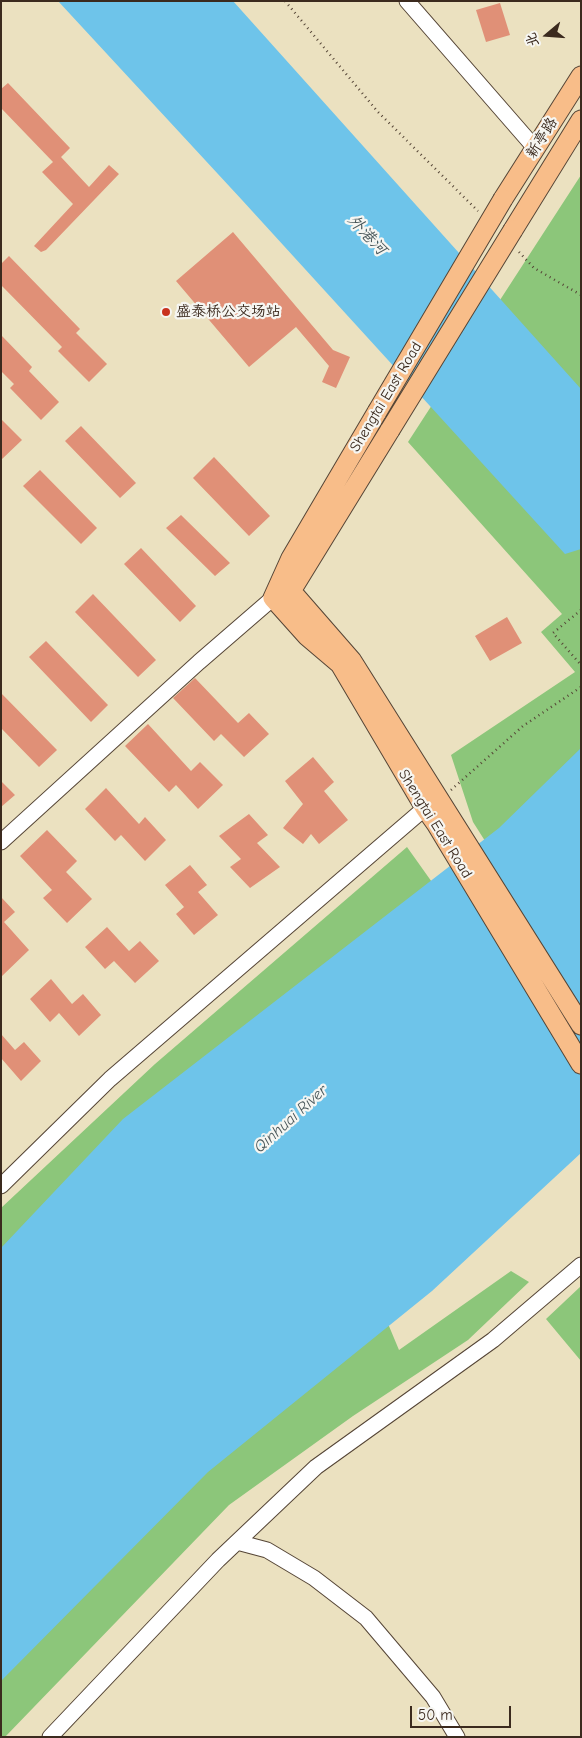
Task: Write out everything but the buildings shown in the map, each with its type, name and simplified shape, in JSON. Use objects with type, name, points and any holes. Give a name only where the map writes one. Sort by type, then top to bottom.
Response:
[{"type":"main road","name":"新亭路","points":[[503,199],[581,76]]},
{"type":"main road","name":"新亭路","points":[[513,239],[581,120]]},
{"type":"main road","name":"Shengtai East Road","points":[[282,594],[291,558],[503,199]]},
{"type":"main road","name":"Shengtai East Road","points":[[282,594],[513,239]]},
{"type":"main road","name":"Shengtai East Road","points":[[282,594],[352,661],[581,1064]]},
{"type":"main road","name":"Shengtai East Road","points":[[438,812],[581,1025]]},
{"type":"street","points":[[407,1],[536,148]]},
{"type":"street","name":"Shengtai East Road","points":[[1,842],[199,662],[282,594]]},
{"type":"street","points":[[1,1186],[110,1079],[438,812]]},
{"type":"street","points":[[50,1737],[218,1560],[316,1467],[493,1340],[581,1265]]},
{"type":"street","points":[[237,1542],[267,1550],[314,1578],[366,1618],[433,1697],[457,1737]]},
{"type":"path","points":[[285,1],[378,112],[480,214]]},
{"type":"path","points":[[513,239],[534,268],[581,295]]},
{"type":"path","points":[[581,610],[553,633],[581,665]]},
{"type":"path","points":[[438,812],[523,726],[581,687]]},
{"type":"green space","points":[[581,175],[581,992],[473,822],[451,755],[575,672],[541,632],[562,614],[408,442]]},
{"type":"green space","points":[[407,847],[439,892],[268,1037],[399,1350],[511,1271],[529,1282],[468,1340],[353,1416],[229,1505],[5,1737],[1,1737],[1,1208],[155,1064]]},
{"type":"green space","points":[[581,1286],[581,1361],[546,1319]]},
{"type":"water","name":"外港河","points":[[58,1],[233,1],[581,389],[581,549],[565,554]]},
{"type":"water","name":"Qinhuai River","points":[[581,748],[581,1153],[432,1291],[208,1472],[1,1681],[1,1248],[123,1119],[499,828]]},
{"type":"place","name":"盛泰桥公交场站","points":[[166,312]]}]
